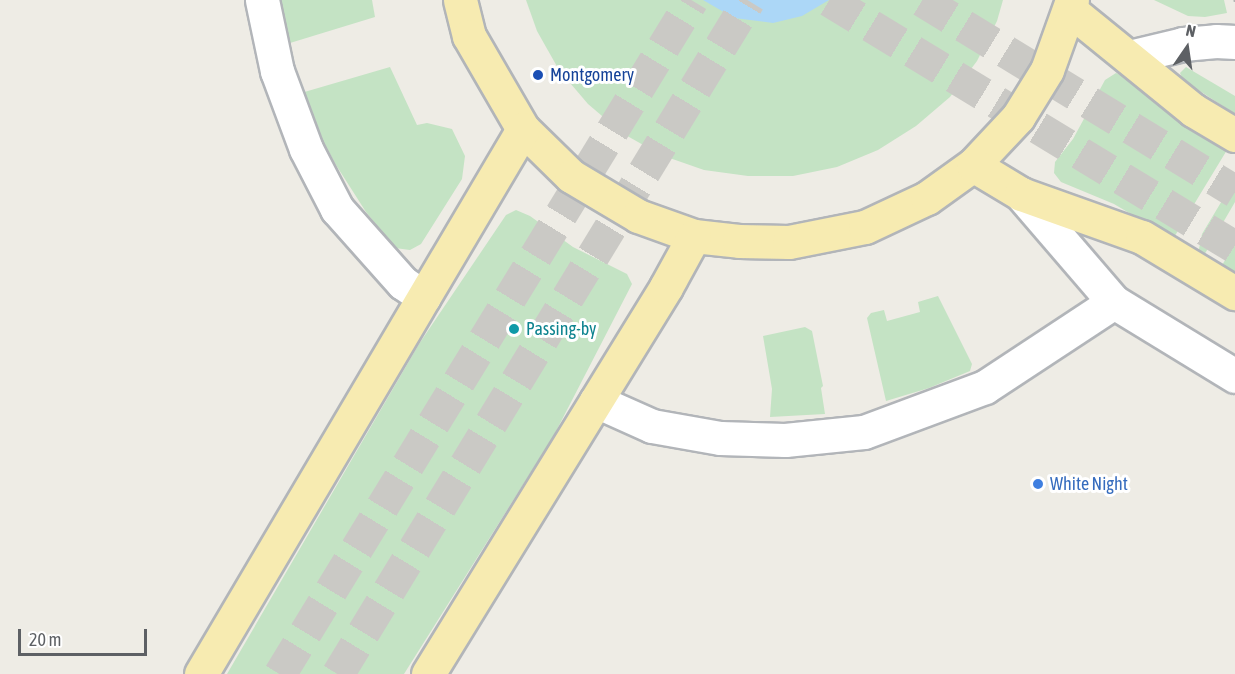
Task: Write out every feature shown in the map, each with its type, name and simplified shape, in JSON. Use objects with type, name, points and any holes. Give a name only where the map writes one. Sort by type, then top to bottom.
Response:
[{"type":"main road","points":[[460,0],[470,36],[523,129],[571,176],[638,216],[694,236],[739,241],[789,242],[865,227],[927,198],[973,165],[1018,117],[1047,70],[1071,5],[1193,110],[1235,135]]},
{"type":"main road","points":[[201,674],[523,129]]},
{"type":"main road","points":[[973,165],[1021,194],[1142,237],[1235,293]]},
{"type":"main road","points":[[428,674],[666,287],[694,236]]},
{"type":"street","points":[[262,0],[277,71],[306,149],[337,209],[403,283],[424,297]]},
{"type":"street","points":[[1129,57],[1183,44],[1216,40],[1235,42]]},
{"type":"street","points":[[1021,194],[1114,302],[1235,376]]},
{"type":"street","points":[[596,401],[652,426],[720,438],[785,440],[864,432],[985,387],[1114,302]]},
{"type":"green space","points":[[280,0],[372,0],[375,17],[290,43]]},
{"type":"green space","points":[[526,0],[1003,0],[997,21],[977,61],[950,97],[916,126],[878,150],[837,167],[793,176],[748,176],[704,170],[661,155],[622,133],[588,104],[559,70],[537,31]]},
{"type":"green space","points":[[1154,0],[1224,0],[1227,13],[1205,17],[1188,16]]},
{"type":"green space","points":[[390,67],[417,125],[427,123],[452,129],[465,156],[462,179],[421,244],[410,250],[395,248],[366,212],[336,165],[307,111],[301,93]]},
{"type":"green space","points":[[1186,67],[1235,96],[1235,114],[1183,80],[1180,73]]},
{"type":"green space","points":[[1116,73],[1125,77],[1162,108],[1227,150],[1173,239],[1114,204],[1061,182],[1054,173],[1055,162],[1073,139],[1105,80]]},
{"type":"green space","points":[[1235,179],[1235,202],[1203,257],[1198,254],[1202,234]]},
{"type":"green space","points":[[516,210],[530,216],[573,247],[627,274],[632,284],[553,437],[404,674],[227,674],[419,344],[506,215]]},
{"type":"green space","points":[[1235,243],[1235,276],[1221,267]]},
{"type":"green space","points":[[938,296],[972,364],[970,371],[929,388],[886,401],[867,318],[871,313],[884,310],[887,321],[920,312],[918,302]]},
{"type":"green space","points":[[805,327],[812,331],[823,386],[821,388],[825,414],[770,417],[772,389],[763,336]]},
{"type":"water","points":[[703,0],[829,0],[802,16],[773,23],[734,18]]},
{"type":"tunnel","points":[[280,674],[692,0]]},
{"type":"tunnel","points":[[338,674],[749,0]]},
{"type":"tunnel","points":[[829,0],[1235,247]]},
{"type":"tunnel","points":[[922,0],[1235,191]]},
{"type":"place","name":"Montgomery","points":[[538,75]]},
{"type":"place","name":"Passing-by","points":[[514,329]]},
{"type":"place","name":"White Night","points":[[1038,484]]}]
